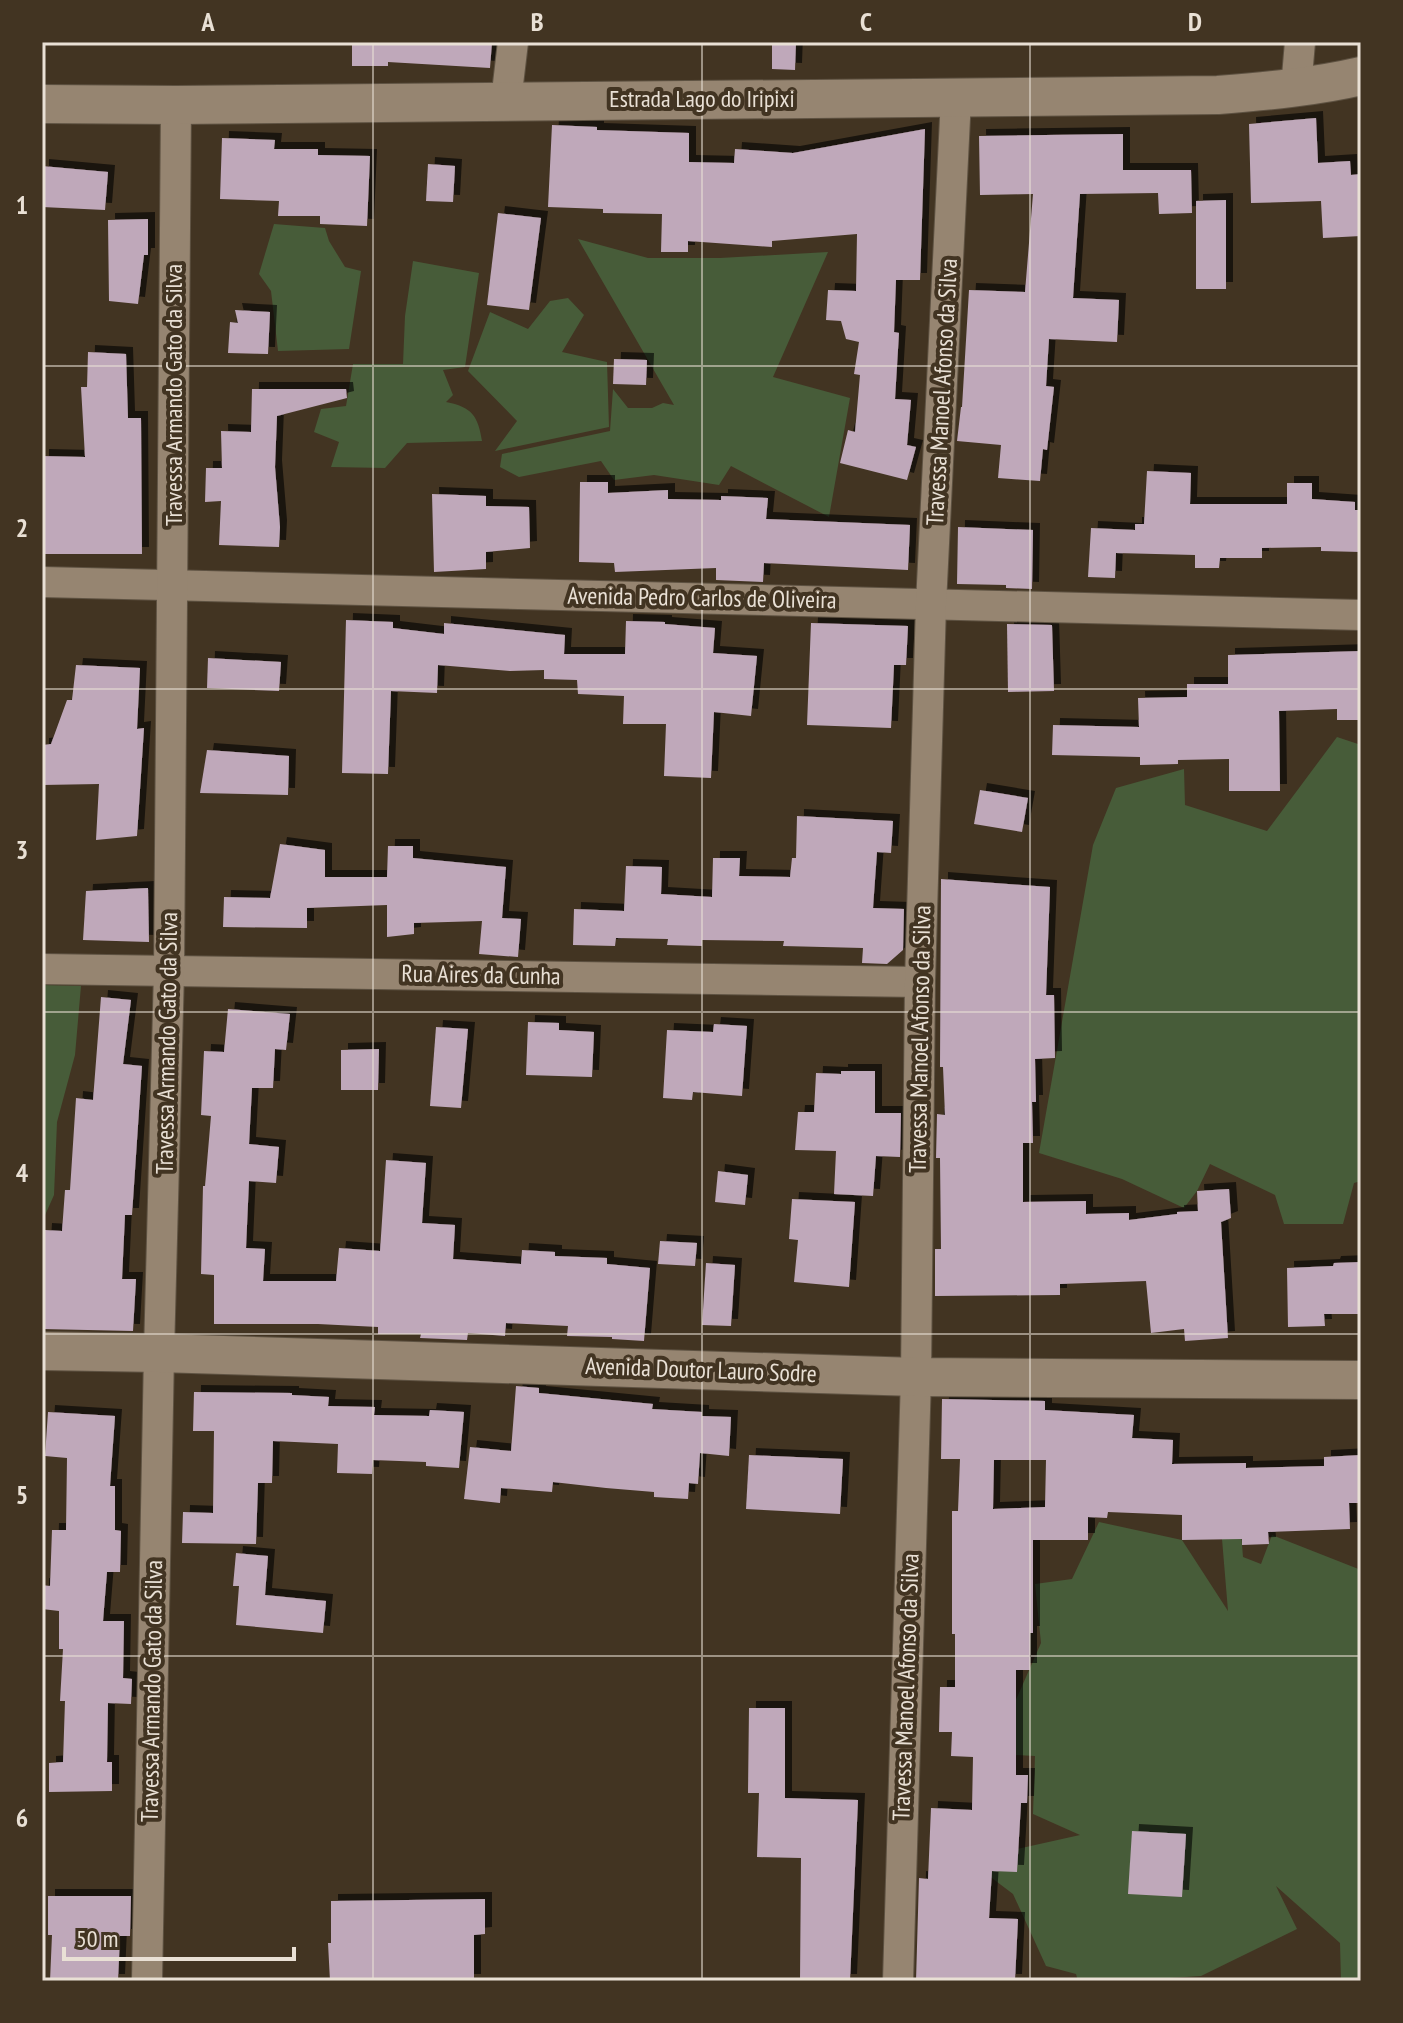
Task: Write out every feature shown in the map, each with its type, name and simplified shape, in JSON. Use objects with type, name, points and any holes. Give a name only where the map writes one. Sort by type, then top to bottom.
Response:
[{"type":"street","points":[[506,101],[513,42]]},
{"type":"street","points":[[1296,88],[1300,42]]},
{"type":"street","name":"Estrada Lago do Iripixi","points":[[42,104],[1218,95],[1296,88],[1361,76]]},
{"type":"street","name":"Travessa Manoel Afonso da Silva","points":[[898,1981],[916,1377],[920,982],[931,604],[956,98]]},
{"type":"street","name":"Travessa Armando Gato da Silva","points":[[147,1981],[169,971],[176,105]]},
{"type":"street","name":"Avenida Pedro Carlos de Oliveira","points":[[42,582],[1361,615]]},
{"type":"street","name":"Rua Aires da Cunha","points":[[42,969],[920,982]]},
{"type":"street","name":"Avenida Doutor Lauro Sodre","points":[[42,1351],[916,1377],[1361,1380]]},
{"type":"green space","points":[[274,224],[325,228],[345,267],[361,271],[349,349],[278,351],[271,291],[259,274]]},
{"type":"green space","points":[[578,239],[648,258],[828,252],[773,377],[850,398],[829,517],[731,466],[719,485],[654,475],[614,480],[601,461],[519,477],[500,467],[502,454],[610,431],[613,389],[628,408],[652,408],[663,403],[674,405]]},
{"type":"green space","points":[[413,261],[479,273],[465,367],[443,370],[453,395],[446,402],[472,414],[482,441],[407,443],[385,468],[331,467],[339,442],[314,432],[321,409],[346,406],[353,364],[403,364],[405,316]]},
{"type":"green space","points":[[568,298],[584,315],[562,352],[607,362],[609,427],[495,451],[517,421],[468,371],[490,312],[528,329],[550,301]]},
{"type":"green space","points":[[1337,737],[1361,745],[1361,1181],[1354,1183],[1343,1224],[1284,1224],[1275,1195],[1210,1164],[1197,1191],[1184,1208],[1122,1179],[1039,1153],[1093,845],[1116,788],[1184,769],[1185,805],[1267,831]]},
{"type":"green space","points":[[42,985],[81,986],[75,1055],[57,1122],[54,1195],[42,1222]]},
{"type":"green space","points":[[1239,1507],[1243,1557],[1261,1564],[1272,1535],[1361,1570],[1361,1981],[1341,1981],[1340,1943],[1276,1886],[1297,1929],[1201,1976],[1152,1981],[1078,1981],[1076,1974],[1046,1966],[1013,1894],[968,1860],[1080,1835],[1033,1814],[1035,1756],[992,1754],[1041,1643],[1035,1584],[1072,1579],[1099,1522],[1182,1540],[1228,1611],[1222,1539]]},
{"type":"building","points":[[352,42],[492,42],[490,68],[388,62],[388,66],[352,66]]},
{"type":"building","points":[[772,42],[796,42],[795,70],[772,69]]},
{"type":"building","points":[[1316,118],[1318,163],[1350,161],[1351,175],[1361,174],[1361,236],[1323,238],[1321,201],[1251,203],[1249,124]]},
{"type":"building","points":[[552,125],[689,133],[689,162],[734,163],[735,149],[793,153],[925,129],[920,280],[896,280],[894,332],[899,333],[895,399],[911,400],[907,445],[916,447],[907,480],[840,463],[848,430],[855,432],[860,375],[854,374],[859,342],[846,339],[841,321],[826,320],[828,290],[856,291],[857,234],[772,241],[772,247],[688,241],[688,252],[661,252],[662,214],[603,213],[603,209],[548,207]]},
{"type":"building","points":[[1123,134],[1123,170],[1191,170],[1192,213],[1159,214],[1158,193],[1080,194],[1073,298],[1119,300],[1117,342],[1049,339],[1046,386],[1054,387],[1040,481],[998,478],[1001,445],[957,441],[969,290],[1025,292],[1033,194],[980,195],[979,136]]},
{"type":"building","points":[[222,138],[275,140],[274,149],[318,149],[318,155],[370,156],[367,226],[320,224],[320,216],[278,216],[279,201],[220,199]]},
{"type":"building","points":[[428,164],[455,166],[453,202],[426,201]]},
{"type":"building","points":[[42,166],[108,172],[105,210],[42,207]]},
{"type":"building","points":[[1226,200],[1226,289],[1196,289],[1196,201]]},
{"type":"building","points":[[498,213],[541,218],[529,310],[487,305]]},
{"type":"building","points":[[148,219],[148,255],[144,255],[138,304],[109,301],[108,220]]},
{"type":"building","points":[[235,310],[270,312],[268,354],[228,353],[230,322],[238,323]]},
{"type":"building","points":[[88,352],[126,354],[128,418],[141,418],[142,554],[42,554],[42,456],[85,457],[81,387],[87,387]]},
{"type":"building","points":[[614,359],[647,360],[646,385],[613,384]]},
{"type":"building","points":[[252,389],[346,389],[347,398],[277,416],[275,467],[279,547],[219,545],[221,501],[205,502],[206,468],[222,468],[221,431],[251,432]]},
{"type":"building","points":[[1147,471],[1191,473],[1190,504],[1287,504],[1287,483],[1312,483],[1312,499],[1355,502],[1355,510],[1361,510],[1361,552],[1321,551],[1321,547],[1262,548],[1262,558],[1220,558],[1219,568],[1195,568],[1195,555],[1116,553],[1115,578],[1088,577],[1091,528],[1135,530],[1135,524],[1144,524]]},
{"type":"building","points":[[580,482],[608,482],[608,493],[668,490],[668,499],[721,500],[721,496],[768,498],[766,519],[910,525],[908,570],[764,563],[763,582],[716,580],[716,568],[615,572],[614,563],[579,562]]},
{"type":"building","points":[[432,494],[486,496],[486,506],[529,507],[530,548],[486,552],[486,569],[434,572]]},
{"type":"building","points":[[958,527],[1033,530],[1032,589],[957,584]]},
{"type":"building","points":[[346,620],[393,622],[393,628],[444,634],[444,623],[565,635],[564,654],[625,654],[626,621],[715,628],[713,653],[757,656],[751,716],[714,712],[711,778],[664,776],[666,724],[623,724],[624,696],[578,694],[577,680],[544,679],[544,670],[510,671],[438,665],[437,693],[391,691],[388,774],[342,773]]},
{"type":"building","points":[[811,623],[908,626],[906,665],[894,665],[891,728],[807,725]]},
{"type":"building","points":[[1007,624],[1052,625],[1054,691],[1008,692]]},
{"type":"building","points":[[1361,651],[1361,720],[1337,720],[1337,709],[1279,711],[1280,791],[1229,791],[1229,759],[1178,760],[1178,764],[1140,765],[1140,757],[1052,755],[1053,725],[1139,727],[1138,698],[1187,697],[1187,684],[1228,684],[1228,655]]},
{"type":"building","points":[[208,658],[281,662],[279,691],[207,688]]},
{"type":"building","points":[[76,665],[140,668],[137,729],[144,728],[137,836],[96,840],[99,784],[42,785],[42,745],[51,744],[67,700],[72,700]]},
{"type":"building","points":[[207,750],[289,756],[288,795],[200,793]]},
{"type":"building","points":[[980,790],[1028,798],[1022,832],[974,824]]},
{"type":"building","points":[[797,816],[893,821],[891,853],[877,852],[873,908],[904,909],[903,950],[887,964],[862,963],[863,948],[783,946],[784,941],[702,940],[702,946],[667,945],[668,939],[616,938],[615,946],[573,945],[574,909],[624,911],[626,866],[662,867],[661,894],[712,897],[713,858],[740,858],[739,876],[790,877],[792,858],[796,858]]},
{"type":"building","points":[[280,844],[325,850],[325,877],[387,877],[388,846],[413,846],[413,858],[506,867],[502,918],[521,919],[518,957],[479,954],[482,921],[414,923],[414,934],[387,937],[387,905],[307,908],[307,928],[223,927],[224,897],[270,898]]},
{"type":"building","points":[[941,879],[1050,887],[1046,995],[1054,995],[1055,1058],[1035,1059],[1033,1143],[1023,1143],[1023,1202],[1086,1201],[1086,1214],[1129,1213],[1129,1220],[1198,1211],[1197,1191],[1229,1189],[1231,1218],[1221,1222],[1228,1338],[1185,1341],[1184,1329],[1151,1333],[1146,1281],[1060,1284],[1060,1295],[935,1296],[935,1249],[941,1249],[937,1114],[945,1115],[943,1067],[940,1067]]},
{"type":"building","points":[[148,888],[149,942],[83,940],[86,891]]},
{"type":"building","points":[[101,997],[131,1000],[123,1064],[142,1066],[132,1215],[125,1215],[122,1279],[136,1279],[133,1331],[42,1329],[45,1230],[62,1231],[65,1190],[70,1190],[76,1098],[93,1100]]},
{"type":"building","points":[[228,1009],[290,1014],[286,1050],[275,1049],[273,1088],[252,1088],[249,1144],[279,1147],[276,1183],[249,1181],[246,1248],[265,1249],[263,1281],[336,1281],[339,1248],[380,1251],[386,1160],[426,1163],[422,1223],[455,1225],[453,1259],[521,1264],[522,1250],[555,1252],[555,1256],[607,1258],[607,1264],[650,1268],[644,1341],[567,1336],[568,1326],[506,1323],[505,1336],[468,1333],[467,1340],[420,1338],[421,1334],[378,1334],[378,1327],[214,1324],[214,1275],[201,1274],[203,1186],[211,1116],[201,1115],[204,1051],[224,1052]]},
{"type":"building","points":[[528,1022],[559,1023],[559,1030],[594,1032],[592,1077],[526,1075]]},
{"type":"building","points":[[714,1024],[747,1026],[742,1096],[693,1092],[692,1100],[663,1098],[667,1030],[713,1032]]},
{"type":"building","points":[[436,1027],[468,1029],[461,1108],[430,1106]]},
{"type":"building","points":[[379,1049],[378,1090],[341,1090],[341,1050]]},
{"type":"building","points":[[841,1071],[875,1071],[875,1113],[901,1113],[900,1157],[876,1156],[873,1196],[834,1194],[836,1151],[795,1150],[798,1112],[814,1112],[816,1073],[841,1074]]},
{"type":"building","points":[[718,1171],[748,1175],[745,1205],[715,1202]]},
{"type":"building","points":[[792,1199],[855,1202],[849,1287],[794,1282],[798,1240],[789,1239]]},
{"type":"building","points":[[660,1241],[697,1243],[695,1266],[658,1264]]},
{"type":"building","points":[[1361,1262],[1361,1314],[1324,1314],[1325,1326],[1288,1327],[1287,1268]]},
{"type":"building","points":[[706,1263],[735,1265],[731,1326],[702,1325]]},
{"type":"building","points":[[516,1386],[539,1388],[539,1393],[653,1404],[652,1409],[731,1417],[729,1456],[700,1453],[698,1484],[689,1483],[688,1499],[654,1497],[654,1492],[553,1482],[552,1492],[501,1488],[500,1503],[464,1499],[470,1447],[511,1451]]},
{"type":"building","points":[[194,1392],[292,1393],[329,1397],[328,1406],[375,1407],[374,1415],[429,1416],[430,1410],[464,1412],[459,1468],[426,1466],[426,1462],[373,1460],[372,1474],[337,1473],[338,1444],[273,1441],[272,1483],[258,1483],[256,1544],[182,1543],[183,1512],[213,1513],[214,1431],[193,1431]]},
{"type":"building","points":[[942,1399],[1045,1401],[1045,1410],[1134,1415],[1132,1438],[1173,1440],[1172,1464],[1246,1463],[1246,1468],[1324,1466],[1324,1457],[1361,1455],[1361,1503],[1349,1503],[1350,1529],[1268,1532],[1269,1544],[1242,1545],[1242,1539],[1182,1540],[1182,1515],[1108,1512],[1107,1518],[1088,1517],[1088,1540],[1033,1540],[1030,1670],[1016,1670],[1016,1775],[1028,1775],[1027,1803],[1021,1803],[1017,1872],[992,1871],[989,1918],[1018,1919],[1015,1981],[916,1981],[919,1878],[928,1879],[931,1808],[972,1810],[973,1757],[951,1756],[952,1732],[939,1732],[940,1687],[955,1687],[952,1511],[958,1511],[960,1459],[941,1459]],"holes":[[[994,1460],[1046,1460],[1045,1507],[993,1509]]]},
{"type":"building","points":[[48,1412],[115,1416],[110,1486],[115,1486],[115,1530],[121,1531],[120,1572],[107,1572],[103,1621],[124,1621],[123,1678],[132,1679],[131,1704],[108,1703],[107,1762],[112,1762],[112,1791],[49,1792],[49,1763],[63,1762],[65,1701],[60,1701],[63,1649],[59,1649],[59,1611],[42,1609],[42,1585],[50,1586],[52,1530],[66,1530],[67,1458],[45,1456]]},
{"type":"building","points":[[749,1455],[843,1459],[840,1514],[746,1509]]},
{"type":"building","points":[[236,1553],[268,1556],[265,1595],[326,1601],[323,1633],[236,1625],[239,1586],[233,1586]]},
{"type":"building","points":[[749,1708],[785,1708],[785,1798],[858,1800],[850,1981],[800,1981],[801,1858],[757,1857],[759,1793],[748,1793]]},
{"type":"building","points":[[1132,1831],[1186,1834],[1182,1897],[1128,1894]]},
{"type":"building","points":[[48,1896],[131,1896],[130,1936],[120,1936],[118,1981],[50,1981],[52,1935],[48,1935]]},
{"type":"building","points":[[485,1899],[485,1934],[474,1935],[474,1981],[330,1981],[328,1943],[331,1943],[331,1901]]}]
